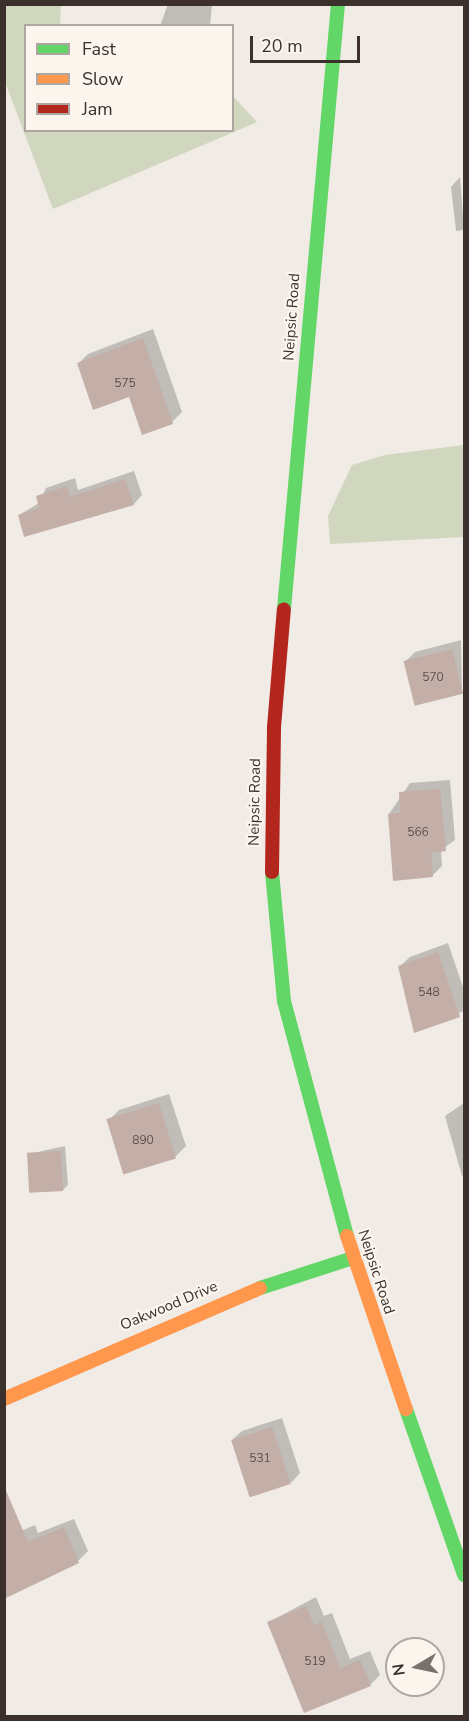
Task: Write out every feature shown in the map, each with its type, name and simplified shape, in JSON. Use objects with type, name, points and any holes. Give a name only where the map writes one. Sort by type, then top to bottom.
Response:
[{"type":"street","name":"Neipsic Road","points":[[338,4],[315,211],[269,801],[272,910],[284,1001],[353,1258],[465,1575]]},
{"type":"street","name":"Oakwood Drive","points":[[4,1399],[224,1300],[353,1258]]},
{"type":"green space","points":[[5,4],[61,5],[60,24],[24,24],[24,132],[234,132],[53,209],[5,82]]},
{"type":"green space","points":[[234,97],[257,122],[234,132]]},
{"type":"green space","points":[[464,445],[464,537],[330,544],[328,516],[352,465],[385,455]]},
{"type":"building","points":[[143,338],[173,424],[142,435],[129,397],[93,410],[77,363]]},
{"type":"building","points":[[125,479],[134,505],[24,537],[18,515],[39,508],[36,496],[67,486],[70,497]]},
{"type":"building","points":[[452,649],[463,694],[415,706],[403,661]]},
{"type":"building","points":[[440,789],[446,851],[431,853],[433,877],[393,881],[388,814],[400,813],[399,792]]},
{"type":"building","points":[[438,952],[460,1017],[414,1033],[398,966]]},
{"type":"building","points":[[159,1103],[176,1158],[123,1175],[106,1119]]},
{"type":"building","points":[[61,1151],[63,1191],[29,1193],[27,1153]]},
{"type":"building","points":[[272,1427],[291,1484],[250,1497],[231,1440]]},
{"type":"building","points":[[4,1486],[28,1542],[64,1527],[79,1563],[4,1599]]},
{"type":"building","points":[[306,1606],[314,1625],[322,1622],[340,1668],[360,1660],[371,1686],[304,1713],[267,1622]]},
{"type":"traffic: fast","points":[[284,609],[338,4]]},
{"type":"traffic: fast","points":[[272,872],[284,1001],[347,1236]]},
{"type":"traffic: fast","points":[[260,1288],[353,1258]]},
{"type":"traffic: fast","points":[[406,1409],[464,1575]]},
{"type":"traffic: slow","points":[[347,1236],[406,1409]]},
{"type":"traffic: slow","points":[[4,1399],[260,1288]]},
{"type":"traffic: jam","points":[[272,872],[274,727],[284,609]]}]
